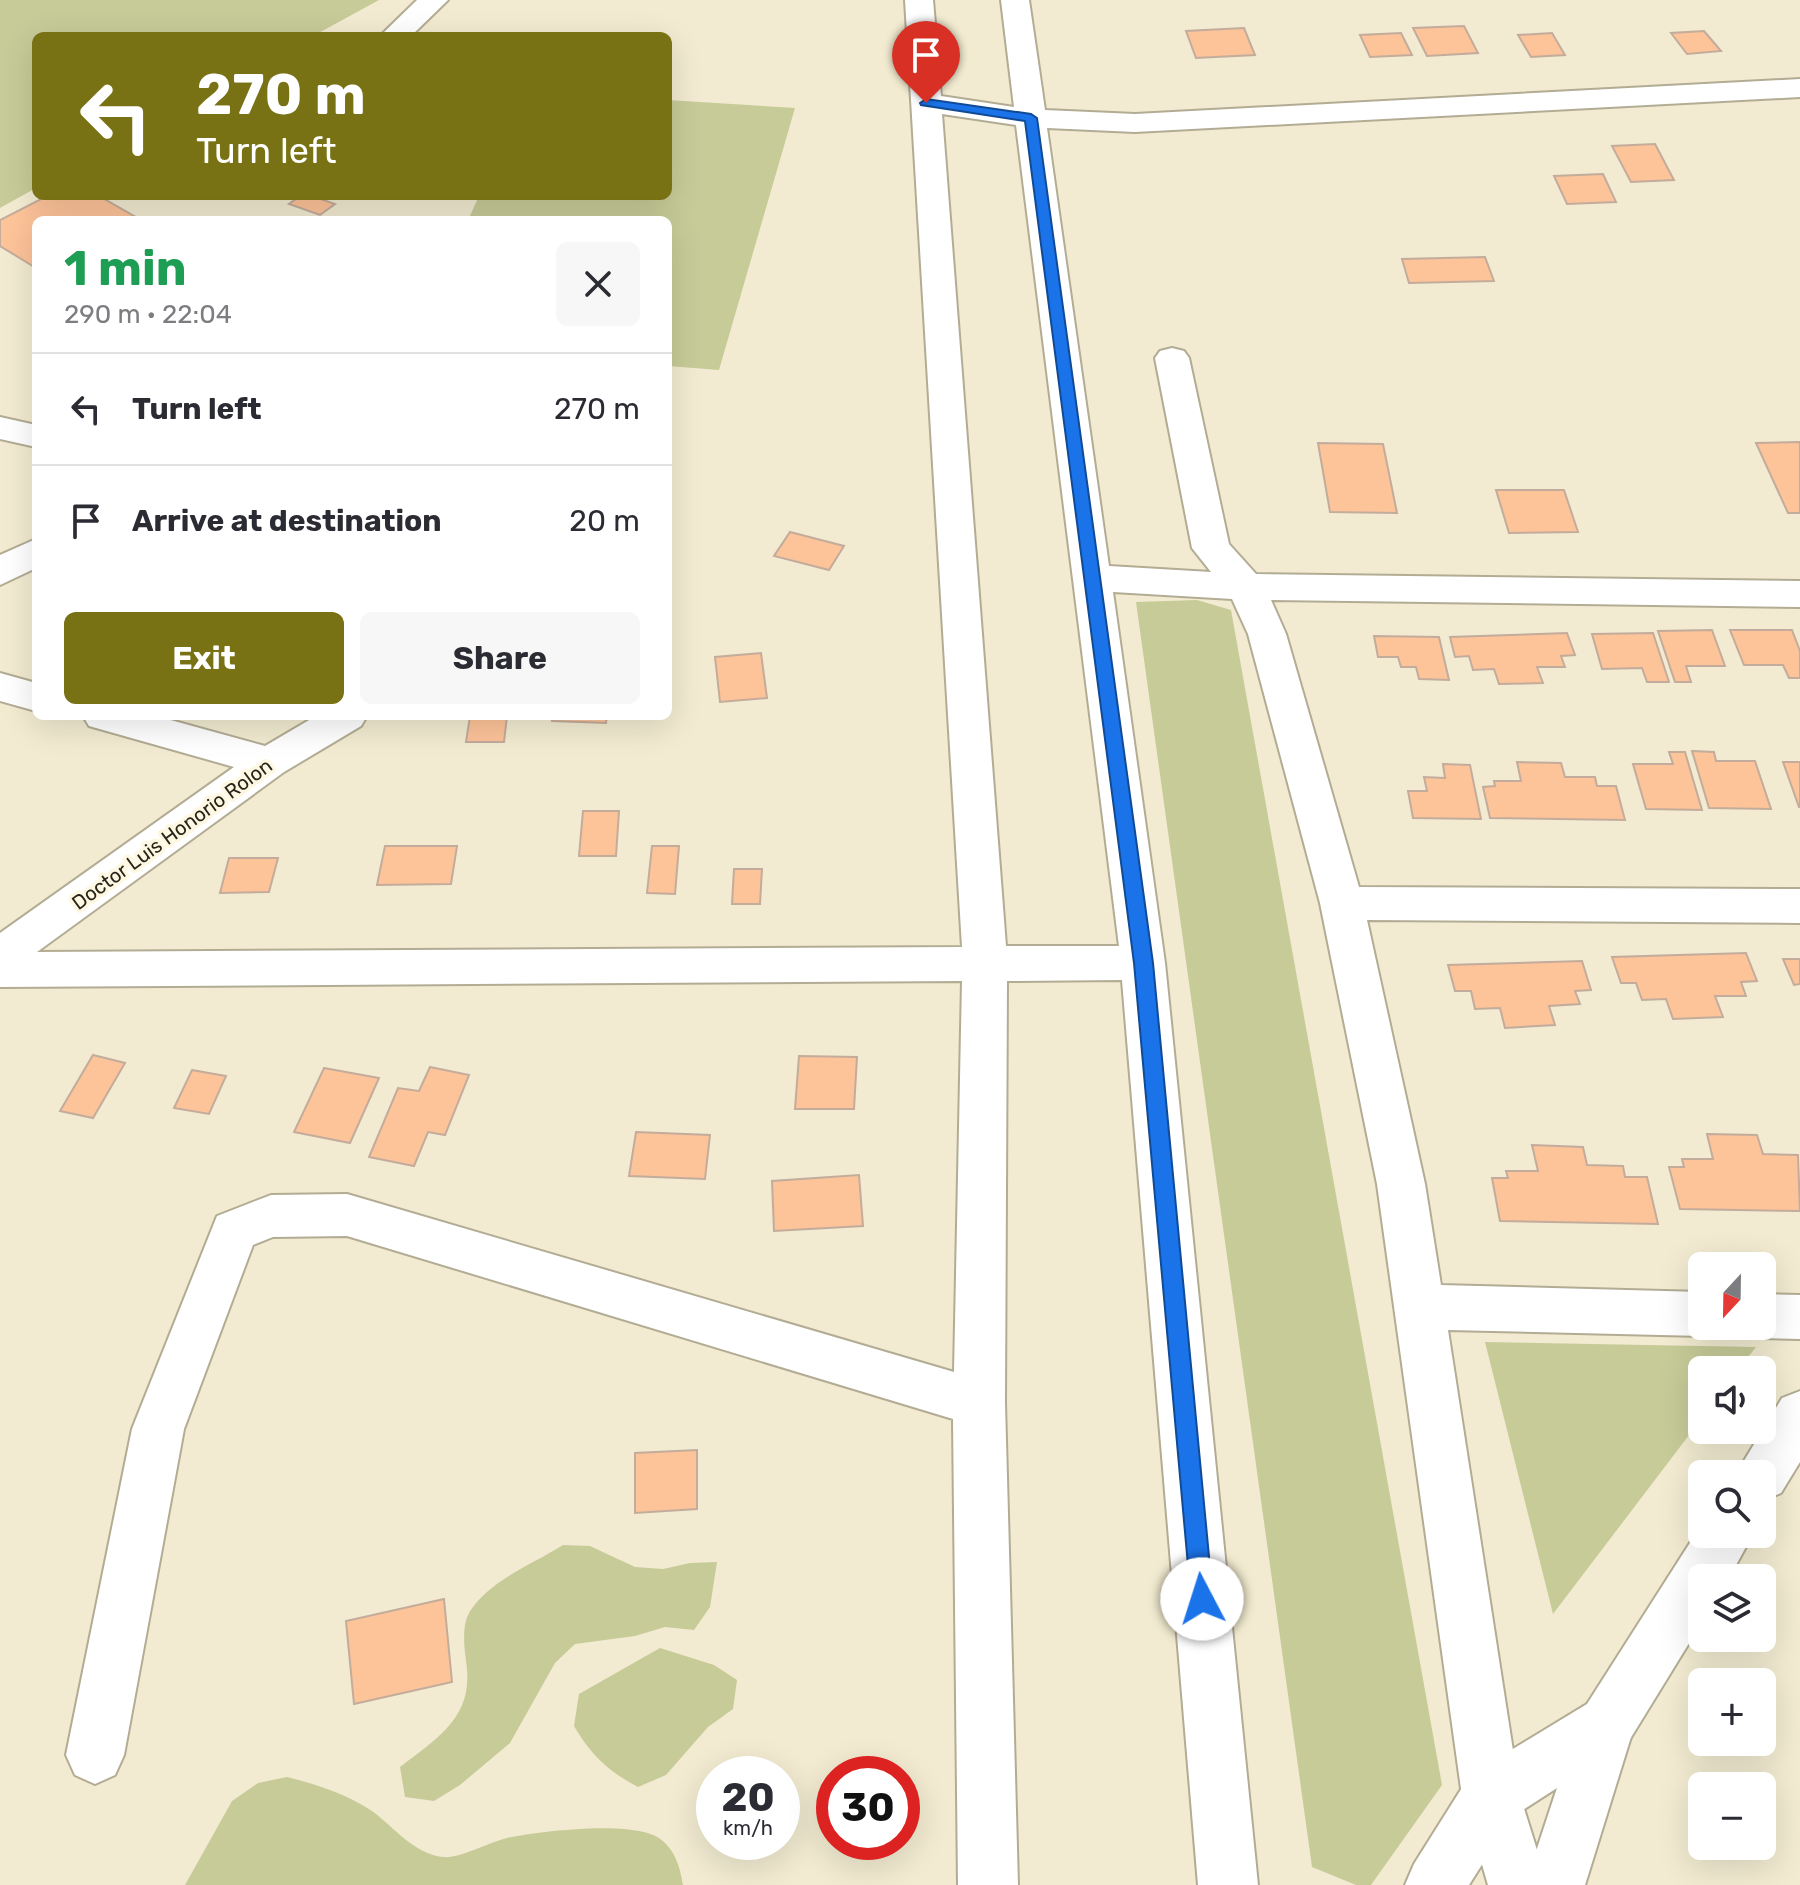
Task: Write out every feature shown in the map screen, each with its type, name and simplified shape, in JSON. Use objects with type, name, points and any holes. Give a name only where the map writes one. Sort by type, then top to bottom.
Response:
[{"type":"street","points":[[398,32],[434,0]]},
{"type":"street","points":[[919,0],[985,966],[979,1403],[988,1885]]},
{"type":"street","points":[[1015,0],[1143,963],[1228,1885]]},
{"type":"street","points":[[926,103],[1031,118],[1135,123],[1800,88]]},
{"type":"street","points":[[1172,358],[1211,548],[1246,587],[1267,634],[1342,903],[1401,1184],[1491,1796],[1518,1885]]},
{"type":"street","points":[[0,428],[32,435]]},
{"type":"street","points":[[0,572],[32,553]]},
{"type":"street","points":[[1091,578],[1246,587],[1800,594]]},
{"type":"street","points":[[0,687],[32,696]]},
{"type":"street","points":[[118,720],[270,762]]},
{"type":"street","name":"Doctor Luis Honorio Rolon","points":[[0,956],[270,762],[340,720]]},
{"type":"street","points":[[1342,903],[1800,906]]},
{"type":"street","points":[[0,970],[1143,963]]},
{"type":"street","points":[[95,1755],[158,1429],[234,1231],[271,1216],[347,1215],[979,1403]]},
{"type":"street","points":[[1421,1307],[1688,1314]]},
{"type":"street","points":[[1776,1316],[1800,1317]]},
{"type":"street","points":[[1772,1460],[1800,1415]]},
{"type":"street","points":[[1555,1885],[1607,1724],[1717,1548]]},
{"type":"street","points":[[1435,1885],[1491,1796],[1607,1724]]},
{"type":"green space","points":[[0,0],[379,0],[320,32],[32,32],[32,190],[0,208]]},
{"type":"green space","points":[[672,100],[795,108],[719,370],[672,366],[672,216],[470,216],[477,200],[672,200]]},
{"type":"green space","points":[[1197,600],[1231,610],[1442,1785],[1371,1885],[1356,1885],[1312,1867],[1136,602]]},
{"type":"green space","points":[[1485,1342],[1756,1347],[1749,1356],[1688,1356],[1688,1436],[1553,1614]]},
{"type":"green space","points":[[563,1545],[590,1546],[635,1567],[663,1569],[690,1563],[717,1562],[710,1607],[694,1630],[665,1627],[635,1636],[575,1644],[555,1663],[510,1743],[460,1785],[434,1801],[405,1797],[400,1767],[440,1735],[459,1711],[465,1697],[464,1636],[469,1613],[499,1582]]},
{"type":"green space","points":[[660,1648],[714,1665],[737,1680],[733,1709],[708,1727],[666,1775],[638,1787],[601,1761],[580,1736],[574,1726],[579,1694]]},
{"type":"green space","points":[[287,1777],[320,1786],[352,1800],[372,1811],[423,1851],[443,1857],[507,1838],[540,1833],[607,1828],[646,1833],[659,1838],[669,1847],[683,1885],[185,1885],[232,1801],[258,1783]]},
{"type":"building","points":[[1464,26],[1478,53],[1427,56],[1413,28]]},
{"type":"building","points":[[1244,28],[1255,55],[1196,58],[1186,31]]},
{"type":"building","points":[[1704,31],[1721,51],[1687,54],[1671,33]]},
{"type":"building","points":[[1401,33],[1412,55],[1370,57],[1360,35]]},
{"type":"building","points":[[1552,33],[1565,55],[1531,57],[1518,35]]},
{"type":"building","points":[[1655,144],[1674,180],[1631,182],[1612,146]]},
{"type":"building","points":[[1603,174],[1616,202],[1567,204],[1554,176]]},
{"type":"building","points":[[39,200],[106,200],[134,216],[32,216],[32,266],[0,246],[0,220]]},
{"type":"building","points":[[294,200],[324,200],[335,204],[320,215],[289,204]]},
{"type":"building","points":[[1485,257],[1494,281],[1409,283],[1402,259]]},
{"type":"building","points":[[1800,442],[1800,513],[1788,513],[1756,443]]},
{"type":"building","points":[[1318,443],[1383,444],[1397,513],[1330,512]]},
{"type":"building","points":[[1496,490],[1564,490],[1578,532],[1509,533]]},
{"type":"building","points":[[790,532],[844,546],[829,570],[774,556]]},
{"type":"building","points":[[1712,630],[1725,666],[1686,666],[1691,682],[1675,682],[1658,631]]},
{"type":"building","points":[[1730,630],[1792,630],[1800,651],[1800,678],[1789,678],[1783,665],[1744,665]]},
{"type":"building","points":[[1567,633],[1575,655],[1561,656],[1565,667],[1537,667],[1543,683],[1499,684],[1494,669],[1473,670],[1469,656],[1455,657],[1450,637]]},
{"type":"building","points":[[1653,633],[1669,682],[1647,682],[1642,668],[1602,669],[1592,634]]},
{"type":"building","points":[[1374,636],[1439,637],[1449,680],[1419,679],[1416,667],[1401,667],[1398,657],[1378,657]]},
{"type":"building","points":[[761,653],[767,698],[720,702],[715,657]]},
{"type":"building","points":[[469,720],[507,720],[504,742],[466,742]]},
{"type":"building","points":[[552,720],[606,720],[606,723]]},
{"type":"building","points":[[1692,751],[1714,752],[1716,761],[1755,761],[1771,809],[1709,808]]},
{"type":"building","points":[[1669,752],[1685,752],[1702,810],[1646,809],[1633,764],[1673,764]]},
{"type":"building","points":[[1517,762],[1561,763],[1565,777],[1595,777],[1597,786],[1616,786],[1625,820],[1490,818],[1483,787],[1495,786],[1494,781],[1521,781]]},
{"type":"building","points":[[1783,762],[1800,762],[1800,807],[1799,807]]},
{"type":"building","points":[[1443,764],[1470,765],[1481,819],[1413,818],[1408,791],[1427,791],[1424,777],[1445,778]]},
{"type":"building","points":[[583,811],[619,811],[616,856],[579,856]]},
{"type":"building","points":[[385,846],[457,846],[451,884],[377,885]]},
{"type":"building","points":[[652,846],[679,846],[675,894],[647,893]]},
{"type":"building","points":[[229,858],[278,858],[269,892],[220,893]]},
{"type":"building","points":[[734,869],[762,869],[760,904],[732,904]]},
{"type":"building","points":[[1746,953],[1757,981],[1741,982],[1746,996],[1715,996],[1723,1017],[1673,1019],[1666,999],[1642,1000],[1636,983],[1621,983],[1612,957]]},
{"type":"building","points":[[1783,959],[1800,959],[1800,984],[1794,985]]},
{"type":"building","points":[[1582,961],[1591,990],[1575,991],[1580,1004],[1549,1006],[1555,1025],[1505,1028],[1500,1008],[1475,1009],[1471,991],[1455,991],[1448,965]]},
{"type":"building","points":[[93,1055],[125,1063],[93,1118],[60,1111]]},
{"type":"building","points":[[799,1056],[857,1057],[854,1109],[795,1109]]},
{"type":"building","points":[[430,1067],[469,1075],[445,1135],[428,1132],[414,1166],[369,1157],[398,1088],[419,1091]]},
{"type":"building","points":[[324,1068],[379,1078],[350,1143],[294,1132]]},
{"type":"building","points":[[192,1070],[226,1076],[209,1114],[174,1108]]},
{"type":"building","points":[[636,1132],[710,1135],[705,1179],[629,1176]]},
{"type":"building","points":[[1707,1134],[1757,1135],[1763,1154],[1798,1155],[1800,1211],[1680,1209],[1669,1167],[1684,1167],[1682,1159],[1713,1159]]},
{"type":"building","points":[[1532,1145],[1583,1147],[1587,1165],[1623,1166],[1625,1177],[1647,1177],[1658,1224],[1500,1221],[1492,1178],[1508,1178],[1506,1171],[1538,1171]]},
{"type":"building","points":[[859,1175],[863,1226],[774,1231],[772,1181]]},
{"type":"building","points":[[697,1450],[697,1509],[635,1513],[635,1453]]},
{"type":"building","points":[[444,1599],[452,1682],[354,1704],[346,1621]]},
{"type":"route","points":[[926,103],[1031,118],[1143,963],[1202,1599]]}]
